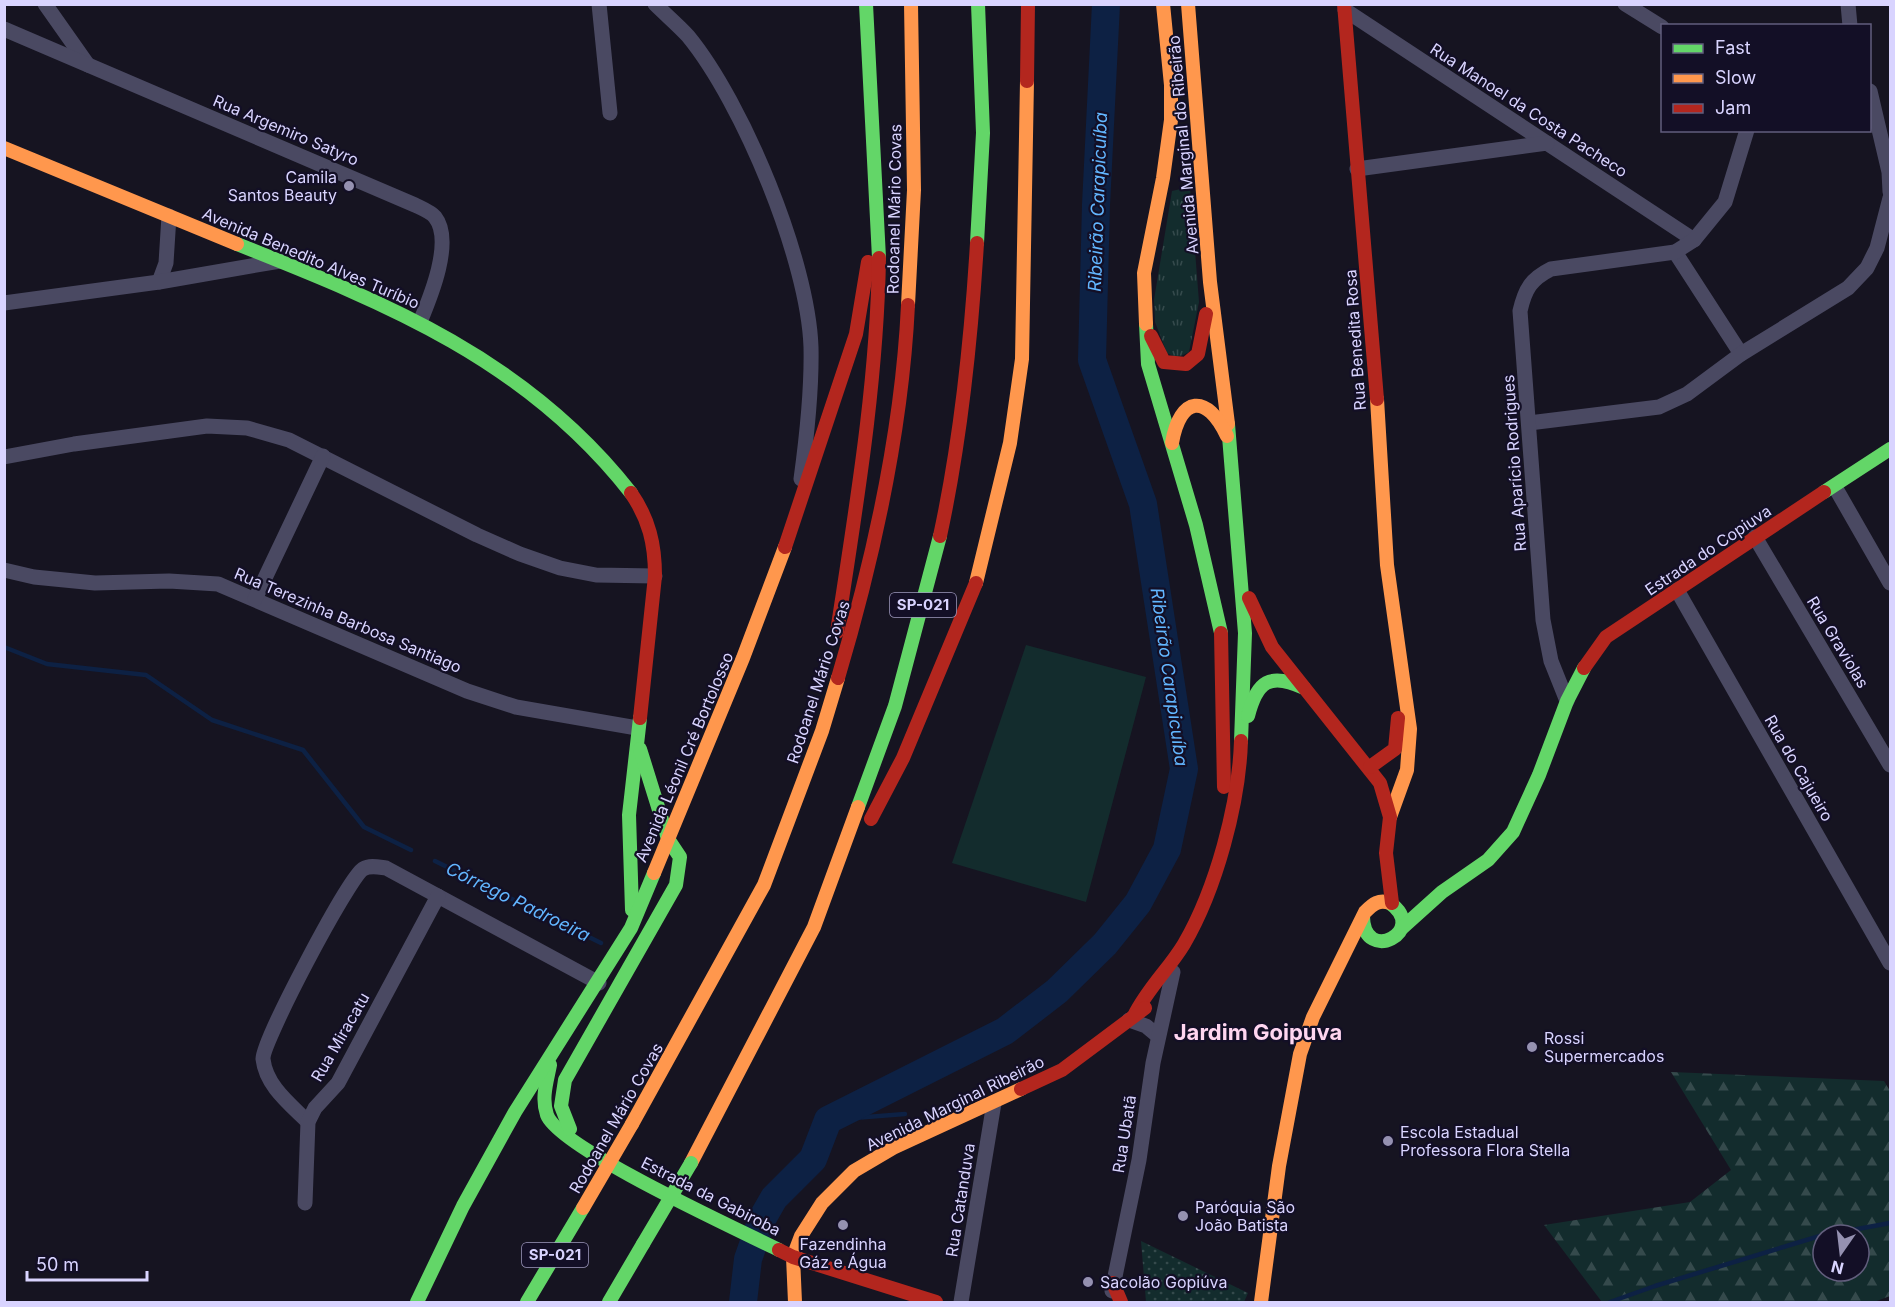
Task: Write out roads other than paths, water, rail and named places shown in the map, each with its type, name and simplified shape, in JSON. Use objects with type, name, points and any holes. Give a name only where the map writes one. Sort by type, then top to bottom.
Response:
[{"type":"main road","points":[[822,731],[869,423],[878,325],[880,258],[874,183],[866,4]]},
{"type":"main road","name":"Rodoanel Mário Covas","points":[[527,1302],[632,1124],[764,885],[822,731],[864,591],[880,522],[907,335],[914,190],[911,4]]},
{"type":"main road","name":"SP-021","points":[[609,1302],[691,1163],[814,927],[895,706],[936,555],[953,475],[971,340],[981,156],[978,4]]},
{"type":"main road","points":[[814,927],[903,758],[975,588],[1010,443],[1022,360],[1028,4]]},
{"type":"main road","name":"Avenida Marginal do Ribeirão","points":[[1163,4],[1171,85],[1171,120],[1163,178],[1144,273],[1144,308],[1148,363],[1196,525],[1222,637],[1224,791],[1209,886]]},
{"type":"main road","name":"Avenida Marginal do Ribeirão","points":[[1188,4],[1210,282],[1230,443],[1237,560],[1245,633],[1241,753]]},
{"type":"main road","name":"Rua Benedita Rosa","points":[[1261,1302],[1277,1180],[1297,1065],[1315,1014],[1339,970],[1365,912],[1386,853],[1390,817],[1410,755],[1408,708],[1387,565],[1376,383],[1344,7]]},
{"type":"main road","name":"Avenida Benedito Alves Turíbio","points":[[4,148],[369,297],[420,322],[502,374],[573,427],[600,452],[622,483],[651,532],[655,576],[629,815],[632,854],[631,928]]},
{"type":"main road","name":"Avenida Léonil Cré Bortolosso","points":[[417,1302],[480,1174],[515,1112],[631,928],[739,669],[796,519],[856,334],[866,285],[874,183]]},
{"type":"main road","name":"Avenida Marginal do Ribeirão","points":[[1144,308],[1160,358],[1175,366],[1187,365],[1197,358],[1202,347],[1210,282]]},
{"type":"main road","name":"Avenida Marginal do Ribeirão","points":[[1230,443],[1216,413],[1200,404],[1184,409],[1177,422],[1172,445],[1191,472],[1213,536],[1224,595],[1232,614],[1245,633],[1304,688]]},
{"type":"main road","name":"Estrada do Copiuva","points":[[1567,701],[1589,659],[1606,637],[1890,449]]},
{"type":"main road","points":[[1237,560],[1259,622],[1272,647],[1370,767]]},
{"type":"main road","name":"Rua Benedita Rosa","points":[[1390,817],[1380,783],[1370,767],[1395,749],[1403,672]]},
{"type":"main road","name":"Avenida Marginal do Ribeirão","points":[[1209,886],[1227,832],[1251,703],[1264,682],[1283,678],[1304,688]]},
{"type":"main road","points":[[1339,970],[1393,938],[1442,892],[1488,860],[1513,832],[1539,775],[1567,701]]},
{"type":"main road","name":"Avenida Benedito Alves Turíbio","points":[[590,1153],[565,1122],[561,1096],[565,1080],[676,885],[680,871],[680,857],[668,839],[637,732]]},
{"type":"main road","points":[[632,854],[649,834],[668,839]]},
{"type":"main road","name":"Rua Benedita Rosa","points":[[1386,853],[1401,902]]},
{"type":"main road","points":[[1132,1018],[1143,998],[1182,947],[1203,910],[1209,886]]},
{"type":"main road","points":[[1387,941],[1380,941],[1369,935],[1362,924],[1365,912],[1383,901],[1401,902],[1442,892]]},
{"type":"main road","points":[[1401,902],[1402,928]]},
{"type":"main road","name":"Avenida Marginal Ribeirão","points":[[795,1302],[793,1257],[801,1236],[822,1203],[854,1171],[893,1148],[1062,1070],[1149,1005],[1173,972],[1182,947]]},
{"type":"main road","name":"Estrada da Gabiroba","points":[[554,1050],[545,1086],[547,1115],[554,1126],[590,1153],[793,1257],[936,1302]]},
{"type":"main road","points":[[1113,1283],[1121,1302]]},
{"type":"street","points":[[45,4],[88,65]]},
{"type":"street","points":[[598,4],[610,113]]},
{"type":"street","points":[[655,4],[687,36],[726,93],[777,208],[793,253],[804,297],[811,346],[809,414],[796,519]]},
{"type":"street","points":[[1625,4],[1661,26]]},
{"type":"street","points":[[1848,4],[1850,24]]},
{"type":"street","name":"Rua Manoel da Costa Pacheco","points":[[1344,7],[1694,240]]},
{"type":"street","points":[[4,29],[88,65]]},
{"type":"street","name":"Rua Argemiro Satyro","points":[[88,65],[407,201],[435,217],[442,233],[442,249],[436,276],[420,322]]},
{"type":"street","points":[[1871,99],[1889,172],[1890,192]]},
{"type":"street","name":"Rua Aparício Rodrigues","points":[[1567,701],[1551,661],[1543,620],[1520,311],[1524,292],[1535,277],[1551,269],[1585,262],[1675,252],[1694,240],[1725,202],[1746,132]]},
{"type":"street","points":[[1357,168],[1547,142]]},
{"type":"street","points":[[1529,423],[1659,407],[1687,394],[1741,354],[1848,288],[1867,268],[1886,225],[1890,198]]},
{"type":"street","points":[[159,282],[166,263],[169,216]]},
{"type":"street","points":[[1675,252],[1741,354]]},
{"type":"street","points":[[4,303],[159,282],[280,261]]},
{"type":"street","points":[[4,457],[74,444],[207,426],[247,428],[289,440],[477,535],[540,561],[596,575],[655,576]]},
{"type":"street","points":[[255,599],[323,456]]},
{"type":"street","points":[[1835,487],[1890,583]]},
{"type":"street","name":"Rua Graviolas","points":[[1755,537],[1890,765]]},
{"type":"street","name":"Rua Terezinha Barbosa Santiago","points":[[4,570],[34,577],[95,583],[169,581],[218,584],[467,691],[516,707],[637,732]]},
{"type":"street","name":"Rua do Cajueiro","points":[[1677,590],[1890,963]]},
{"type":"street","points":[[305,1203],[308,1122],[279,1093],[265,1068],[263,1056],[268,1038],[283,1008],[349,887],[363,869],[377,866],[598,983]]},
{"type":"street","name":"Rua Miracatu","points":[[308,1122],[315,1108],[338,1083],[438,897]]},
{"type":"street","name":"Rua Ubatã","points":[[1110,1302],[1139,1160],[1158,1036],[1173,972]]},
{"type":"street","points":[[1132,1018],[1158,1036]]},
{"type":"street","name":"Rua Catanduva","points":[[961,1302],[994,1103]]},
{"type":"waterway","name":"Ribeirão Carapicuíba","points":[[743,1302],[748,1259],[762,1219],[774,1198],[813,1159],[828,1120],[1005,1031],[1057,991],[1105,944],[1138,903],[1167,849],[1184,769],[1143,504],[1092,360],[1096,205],[1106,4]]},
{"type":"waterway","name":"Córrego Padroeira","points":[[4,647],[47,664],[146,675],[212,720],[303,750],[364,827],[411,850]]},
{"type":"waterway","name":"Córrego Padroeira","points":[[435,861],[601,943]]},
{"type":"waterway","points":[[828,1120],[905,1114]]},
{"type":"waterway","points":[[1871,1227],[1890,1223]]},
{"type":"waterway","points":[[1610,1302],[1811,1239]]},
{"type":"place","name":"Camila Santos Beauty","points":[[349,186]]},
{"type":"place","name":"Rossi Supermercados","points":[[1532,1047]]},
{"type":"place","name":"Escola Estadual Professora Flora Stella","points":[[1388,1141]]},
{"type":"place","name":"Paróquia São João Batista","points":[[1183,1216]]},
{"type":"place","name":"Fazendinha Gáz e Água","points":[[843,1225]]},
{"type":"place","name":"Sacolão Gopiúva","points":[[1088,1282]]},
{"type":"district","name":"Jardim Goipuva","points":[[1258,1032]]}]
